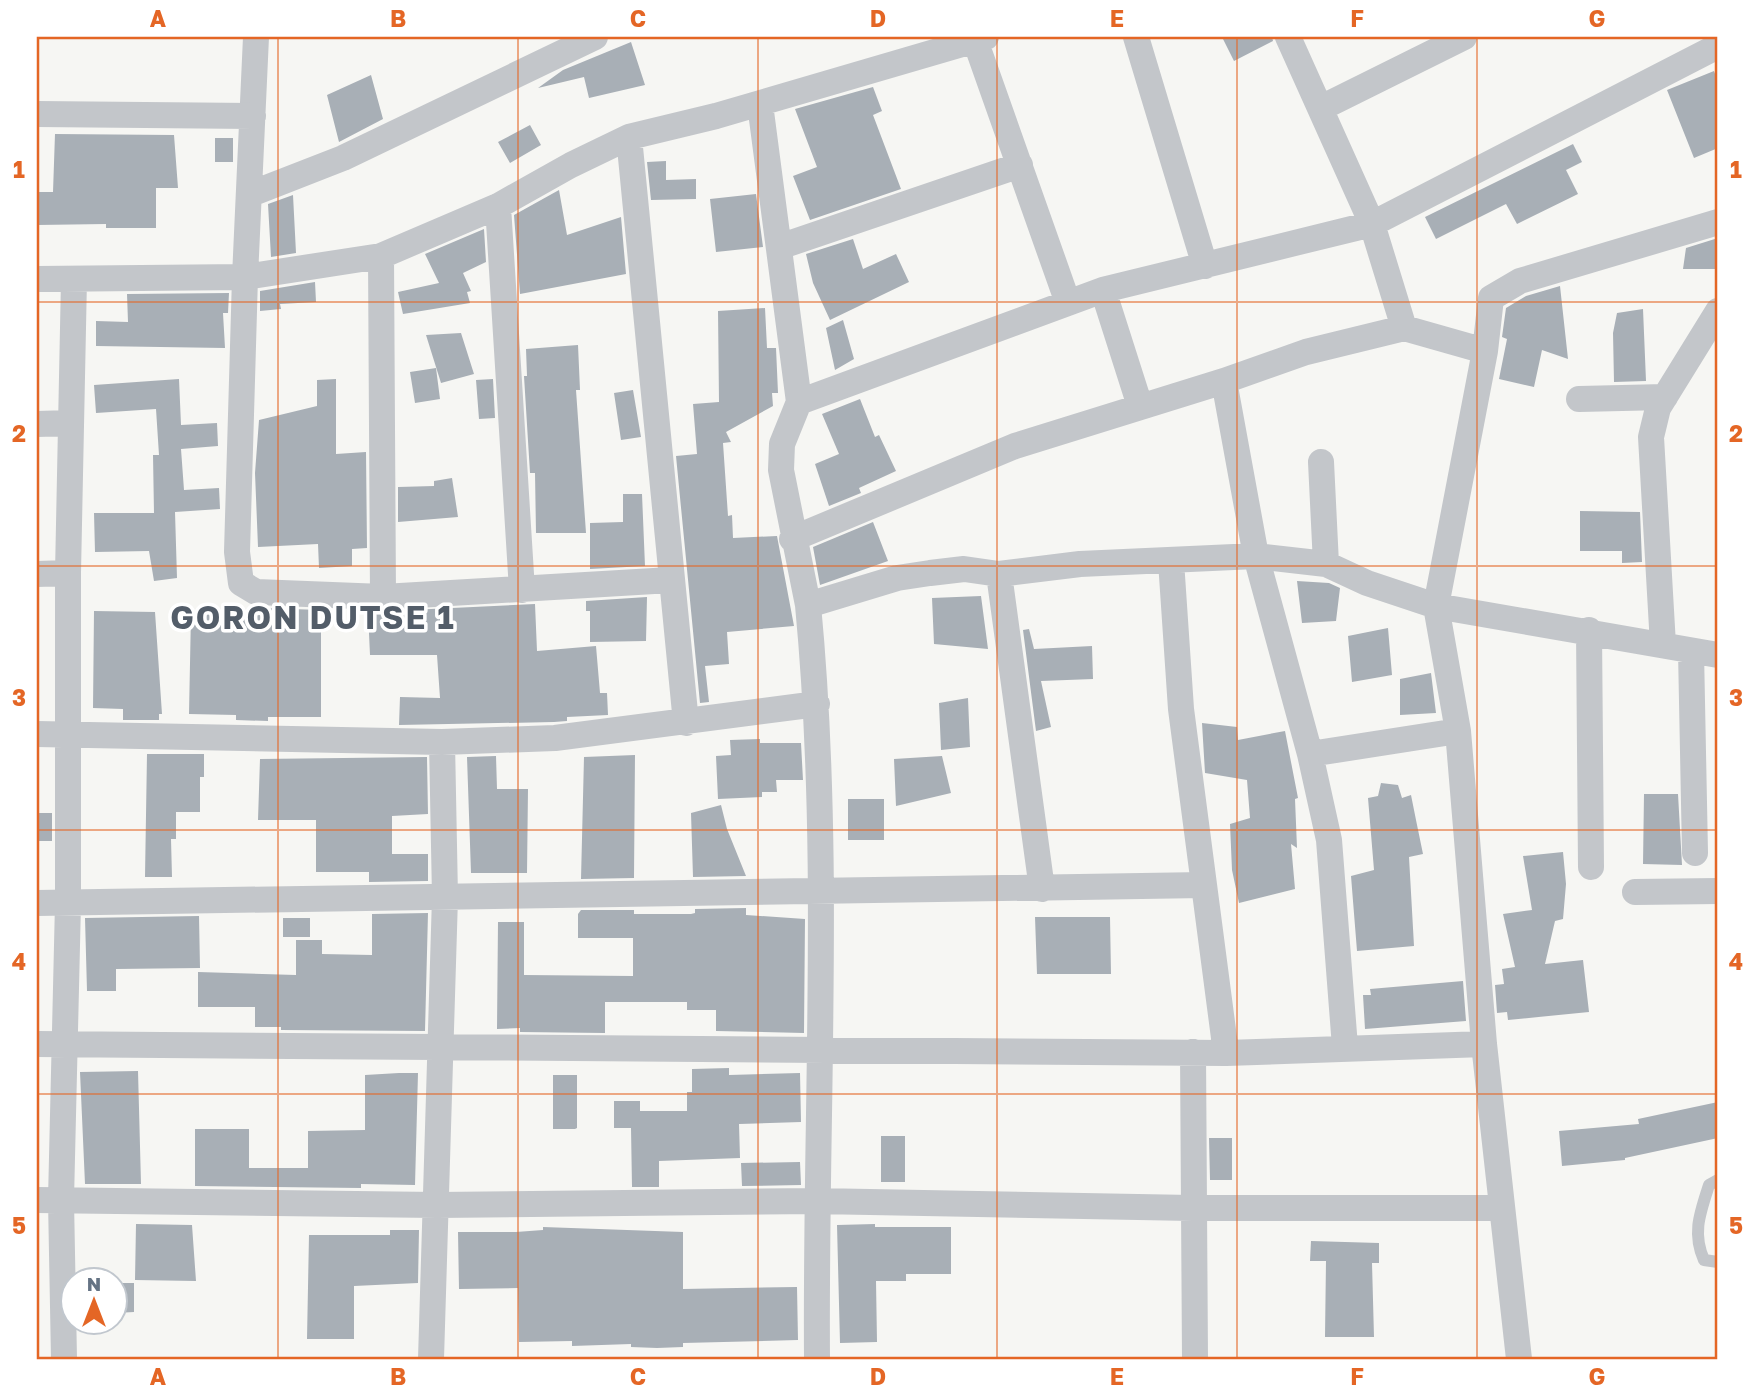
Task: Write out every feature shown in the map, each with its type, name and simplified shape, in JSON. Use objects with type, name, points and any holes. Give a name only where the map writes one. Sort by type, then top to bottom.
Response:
[{"type":"street","points":[[256,37],[251,194],[244,277],[237,552],[241,583],[257,592],[383,597],[671,580]]},
{"type":"street","points":[[251,194],[343,158],[595,37]]},
{"type":"street","points":[[1136,37],[1205,266]]},
{"type":"street","points":[[1288,37],[1372,224],[1404,328]]},
{"type":"street","points":[[1321,108],[1464,37]]},
{"type":"street","points":[[37,279],[244,277],[381,256],[498,206],[570,164],[629,138],[760,104],[980,38],[1068,303]]},
{"type":"street","points":[[799,402],[1104,290],[1372,224],[1718,46]]},
{"type":"street","points":[[760,104],[799,402],[782,444],[781,470],[792,538],[808,605],[817,704],[823,889],[816,1201],[817,1359]]},
{"type":"street","points":[[37,114],[253,116]]},
{"type":"street","points":[[629,138],[686,723]]},
{"type":"street","points":[[779,247],[1020,165]]},
{"type":"street","points":[[498,206],[522,590]]},
{"type":"street","points":[[1519,1359],[1484,1044],[1458,731],[1436,606],[1485,351],[1491,298],[1502,289],[1520,281],[1718,222]]},
{"type":"street","points":[[381,256],[383,597]]},
{"type":"street","points":[[64,1359],[49,1200],[63,1043],[68,903],[68,573],[74,279]]},
{"type":"street","points":[[1104,290],[1140,405]]},
{"type":"street","points":[[1663,645],[1651,437],[1654,419],[1665,397],[1718,312]]},
{"type":"street","points":[[792,538],[1015,446],[1224,381],[1306,352],[1404,328],[1485,351]]},
{"type":"street","points":[[1224,381],[1255,556],[1310,754],[1329,840],[1345,1047]]},
{"type":"street","points":[[1579,399],[1665,397]]},
{"type":"street","points":[[37,424],[71,423]]},
{"type":"street","points":[[1321,462],[1326,564]]},
{"type":"street","points":[[808,605],[842,593],[919,574],[964,569],[999,574],[1080,564],[1255,556],[1326,564],[1367,583],[1436,606],[1589,630],[1718,655]]},
{"type":"street","points":[[1171,561],[1181,709],[1226,1053]]},
{"type":"street","points":[[37,574],[68,573]]},
{"type":"street","points":[[999,574],[1042,890]]},
{"type":"street","points":[[1589,630],[1591,867]]},
{"type":"street","points":[[1691,651],[1695,853]]},
{"type":"street","points":[[37,734],[442,742],[555,738],[817,704]]},
{"type":"street","points":[[1310,754],[1458,731]]},
{"type":"street","points":[[431,1359],[445,897],[442,742]]},
{"type":"street","points":[[37,903],[823,889],[1042,890],[1204,885]]},
{"type":"street","points":[[1635,891],[1718,891]]},
{"type":"street","points":[[37,1044],[1226,1053],[1484,1044]]},
{"type":"street","points":[[1194,1052],[1192,1208],[1195,1359]]},
{"type":"street","points":[[49,1200],[437,1205],[816,1201],[1192,1208],[1501,1208]]},
{"type":"lane","points":[[1718,1180],[1709,1185],[1696,1223],[1697,1245],[1704,1260],[1718,1262]]},
{"type":"building","points":[[1222,37],[1272,37],[1273,41],[1234,61]]},
{"type":"building","points":[[631,42],[645,85],[589,98],[584,77],[538,88],[563,70]]},
{"type":"building","points":[[1714,71],[1718,82],[1718,148],[1694,158],[1667,90]]},
{"type":"building","points":[[371,75],[383,119],[339,142],[327,95]]},
{"type":"building","points":[[873,87],[882,111],[873,115],[901,189],[810,220],[793,176],[817,167],[795,109]]},
{"type":"building","points":[[530,125],[541,145],[510,163],[498,142]]},
{"type":"building","points":[[55,134],[174,135],[178,188],[156,188],[156,228],[106,228],[106,224],[37,225],[37,192],[53,192]]},
{"type":"building","points":[[215,138],[233,138],[233,162],[215,162]]},
{"type":"building","points":[[1573,144],[1582,162],[1566,170],[1578,194],[1517,224],[1506,204],[1436,239],[1425,217]]},
{"type":"building","points":[[666,161],[666,180],[696,179],[696,199],[651,200],[647,162]]},
{"type":"building","points":[[559,190],[567,235],[621,217],[626,274],[520,294],[514,215]]},
{"type":"building","points":[[756,194],[763,247],[716,252],[710,199]]},
{"type":"building","points":[[293,195],[296,253],[271,257],[268,204]]},
{"type":"building","points":[[484,229],[486,262],[463,273],[471,291],[467,292],[470,303],[403,314],[398,292],[439,283],[425,254]]},
{"type":"building","points":[[1718,238],[1718,269],[1683,269],[1686,248]]},
{"type":"building","points":[[853,239],[863,269],[896,254],[909,282],[830,320],[813,283],[806,254]]},
{"type":"building","points":[[315,282],[316,302],[280,304],[281,309],[260,311],[260,291]]},
{"type":"building","points":[[1560,286],[1568,359],[1542,350],[1534,387],[1499,379],[1507,339],[1502,337],[1506,308],[1526,296]]},
{"type":"building","points":[[229,293],[228,313],[223,313],[225,348],[96,346],[96,321],[128,322],[127,294]]},
{"type":"building","points":[[765,308],[767,348],[776,348],[778,393],[772,393],[773,406],[726,432],[731,442],[723,443],[728,516],[732,515],[733,538],[777,536],[794,626],[727,632],[729,664],[705,666],[709,702],[700,703],[676,456],[697,454],[693,404],[719,402],[718,311]]},
{"type":"building","points":[[1643,309],[1646,381],[1614,382],[1613,333],[1617,313]]},
{"type":"building","points":[[843,320],[854,359],[835,370],[826,328]]},
{"type":"building","points":[[461,333],[474,374],[441,383],[426,335]]},
{"type":"building","points":[[578,345],[580,390],[576,390],[586,533],[536,533],[535,473],[530,473],[524,376],[527,376],[526,349]]},
{"type":"building","points":[[436,368],[440,399],[415,403],[410,372]]},
{"type":"building","points":[[179,379],[181,425],[217,423],[218,446],[181,449],[184,490],[219,488],[220,509],[175,512],[177,578],[154,581],[149,551],[95,552],[94,513],[154,513],[153,455],[159,455],[156,409],[96,413],[94,385]]},
{"type":"building","points":[[336,379],[336,454],[366,452],[367,548],[352,549],[352,566],[319,568],[318,544],[258,547],[255,473],[259,420],[317,406],[317,380]]},
{"type":"building","points":[[493,379],[495,418],[479,419],[476,380]]},
{"type":"building","points":[[633,390],[641,437],[621,440],[614,393]]},
{"type":"building","points":[[860,399],[875,437],[879,435],[896,471],[859,488],[861,493],[829,506],[815,464],[839,454],[822,414]]},
{"type":"building","points":[[452,478],[458,517],[398,522],[398,487],[434,486],[434,481]]},
{"type":"building","points":[[623,494],[642,494],[645,566],[590,569],[590,523],[623,522]]},
{"type":"building","points":[[1580,511],[1640,512],[1642,562],[1622,563],[1622,551],[1580,551]]},
{"type":"building","points":[[873,522],[888,561],[820,585],[813,547]]},
{"type":"building","points":[[1297,581],[1329,583],[1340,588],[1336,621],[1302,623]]},
{"type":"building","points":[[981,596],[988,649],[934,644],[932,598]]},
{"type":"building","points":[[647,597],[646,641],[590,642],[590,611],[586,611],[586,601]]},
{"type":"building","points":[[535,604],[537,651],[596,646],[600,693],[607,693],[608,715],[567,717],[567,721],[554,722],[399,725],[400,697],[440,698],[437,655],[370,655],[368,612]]},
{"type":"building","points":[[260,608],[321,610],[321,717],[268,717],[268,721],[236,720],[236,715],[189,714],[191,613],[226,613],[226,617],[261,615]]},
{"type":"building","points":[[94,611],[155,612],[162,714],[159,714],[159,720],[123,720],[123,709],[93,708]]},
{"type":"building","points":[[1388,628],[1392,675],[1352,682],[1348,636]]},
{"type":"building","points":[[1029,629],[1034,649],[1092,646],[1093,679],[1041,681],[1051,727],[1036,731],[1023,630]]},
{"type":"building","points":[[1431,673],[1436,713],[1400,715],[1400,679]]},
{"type":"building","points":[[968,698],[970,747],[941,750],[939,703]]},
{"type":"building","points":[[1202,723],[1237,727],[1238,740],[1285,731],[1298,798],[1295,799],[1297,848],[1291,844],[1295,889],[1239,903],[1232,870],[1230,824],[1250,818],[1247,780],[1205,773]]},
{"type":"building","points":[[760,739],[760,743],[801,743],[803,780],[776,780],[777,792],[762,792],[762,797],[718,799],[716,756],[731,755],[730,740]]},
{"type":"building","points":[[147,754],[204,754],[204,777],[200,777],[200,812],[176,812],[176,839],[171,839],[172,877],[145,877]]},
{"type":"building","points":[[635,755],[634,878],[581,879],[584,757]]},
{"type":"building","points":[[496,756],[497,789],[528,789],[527,873],[471,873],[467,757]]},
{"type":"building","points":[[942,756],[951,793],[896,806],[894,759]]},
{"type":"building","points":[[427,757],[428,814],[392,816],[392,854],[428,854],[428,881],[369,882],[369,872],[316,872],[316,820],[258,820],[260,759]]},
{"type":"building","points":[[1381,783],[1398,785],[1402,798],[1411,795],[1423,854],[1409,857],[1414,946],[1357,951],[1351,876],[1374,870],[1368,798],[1378,796]]},
{"type":"building","points":[[1644,794],[1678,794],[1682,865],[1643,864]]},
{"type":"building","points":[[848,799],[884,799],[884,840],[848,840]]},
{"type":"building","points":[[721,805],[727,829],[746,876],[693,877],[691,813]]},
{"type":"building","points":[[37,813],[52,813],[52,841],[37,841]]},
{"type":"building","points":[[1563,852],[1566,884],[1563,919],[1555,921],[1545,964],[1583,960],[1589,1012],[1508,1020],[1507,1012],[1497,1013],[1495,985],[1504,984],[1502,969],[1515,967],[1503,914],[1532,910],[1523,856]]},
{"type":"building","points":[[746,908],[746,915],[805,919],[804,1033],[716,1031],[716,1010],[687,1010],[687,1002],[605,1002],[605,1033],[520,1032],[520,1028],[497,1029],[498,922],[524,922],[524,975],[633,976],[633,938],[578,938],[578,914],[581,910],[691,914],[695,913],[695,909]]},
{"type":"building","points":[[428,913],[425,1031],[281,1030],[281,1027],[255,1027],[255,1007],[198,1007],[198,972],[296,975],[296,940],[322,940],[322,954],[372,955],[372,914]]},
{"type":"building","points":[[199,916],[200,968],[116,969],[116,991],[87,991],[85,918]]},
{"type":"building","points":[[1035,917],[1110,917],[1111,974],[1037,974]]},
{"type":"building","points":[[283,918],[310,918],[310,937],[283,937]]},
{"type":"building","points":[[1463,981],[1466,1021],[1365,1029],[1363,995],[1371,995],[1370,989]]},
{"type":"building","points":[[729,1068],[729,1075],[800,1073],[801,1122],[739,1124],[740,1158],[659,1161],[659,1187],[632,1187],[631,1128],[614,1128],[614,1101],[640,1101],[640,1111],[687,1111],[687,1092],[692,1092],[692,1069]]},
{"type":"building","points":[[138,1071],[141,1184],[85,1184],[80,1072]]},
{"type":"building","points":[[418,1073],[415,1185],[361,1184],[361,1188],[195,1186],[195,1129],[249,1129],[249,1168],[308,1168],[308,1131],[365,1130],[365,1075]]},
{"type":"building","points":[[553,1075],[577,1075],[575,1129],[553,1129]]},
{"type":"building","points":[[1718,1102],[1718,1138],[1625,1160],[1562,1166],[1559,1131],[1639,1124],[1638,1119]]},
{"type":"building","points":[[881,1136],[905,1136],[905,1182],[881,1182]]},
{"type":"building","points":[[1209,1138],[1232,1138],[1232,1180],[1210,1180]]},
{"type":"building","points":[[800,1162],[801,1185],[742,1186],[741,1163]]},
{"type":"building","points":[[136,1224],[192,1225],[196,1281],[135,1280]]},
{"type":"building","points":[[875,1224],[875,1227],[951,1227],[951,1274],[906,1274],[906,1281],[876,1281],[877,1342],[840,1343],[837,1225]]},
{"type":"building","points":[[543,1227],[683,1232],[683,1289],[797,1287],[798,1340],[683,1343],[683,1347],[657,1348],[631,1347],[631,1344],[572,1346],[572,1341],[519,1342],[518,1288],[459,1289],[458,1232],[516,1232],[543,1230]]},
{"type":"building","points":[[390,1230],[419,1230],[418,1283],[354,1286],[354,1339],[307,1339],[309,1235],[390,1235]]},
{"type":"building","points":[[1311,1241],[1379,1243],[1379,1263],[1372,1263],[1374,1337],[1325,1337],[1326,1261],[1310,1261]]},
{"type":"building","points":[[130,1283],[134,1283],[134,1312],[130,1312]]},
{"type":"district","name":"GORON DUTSE 1","points":[[313,618]]}]
